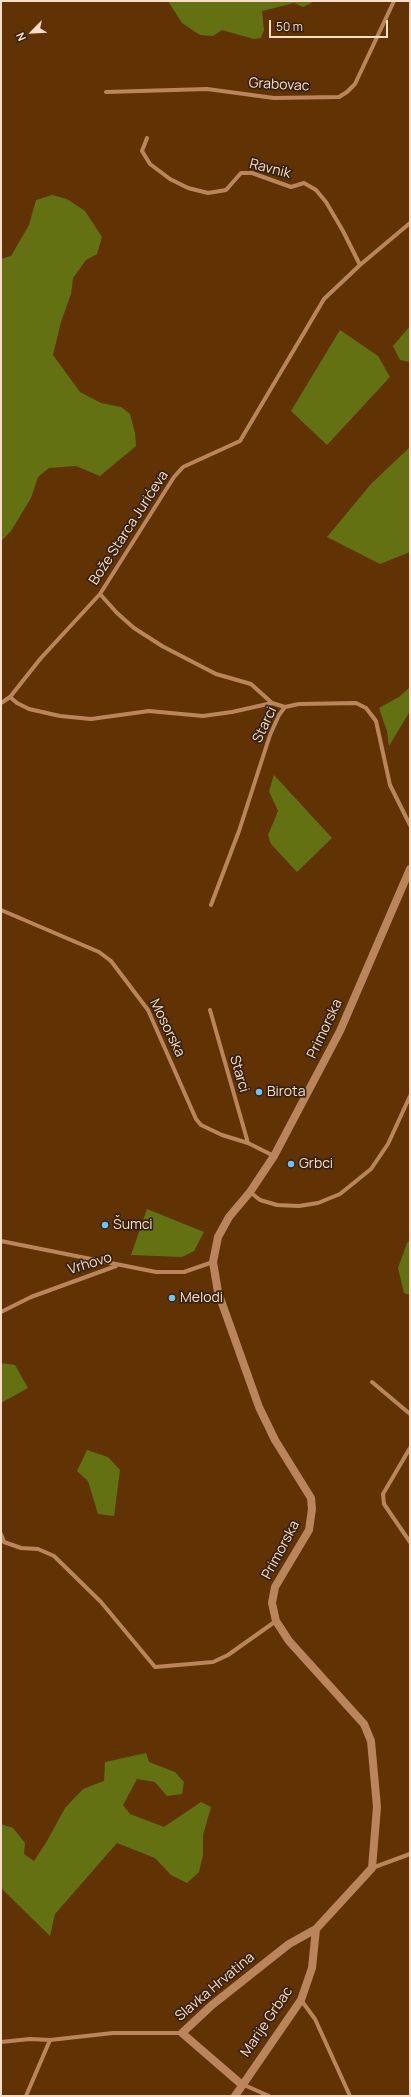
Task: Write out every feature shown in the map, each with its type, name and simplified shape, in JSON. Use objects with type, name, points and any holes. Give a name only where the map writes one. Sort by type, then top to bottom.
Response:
[{"type":"street","name":"Grabovac","points":[[106,92],[207,89],[274,98],[339,97],[355,84],[394,1]]},
{"type":"street","name":"Ravnik","points":[[147,138],[142,151],[150,164],[170,179],[188,188],[208,193],[226,190],[240,173],[252,173],[291,187],[304,183],[316,190],[326,202],[360,265]]},
{"type":"street","name":"Bože Starca Jurićeva","points":[[1,703],[10,697],[41,658],[100,594],[174,477],[183,467],[240,441],[324,299],[360,265],[410,223]]},
{"type":"street","name":"Starci","points":[[100,594],[116,614],[140,632],[216,674],[251,684],[272,702]]},
{"type":"street","points":[[10,697],[16,703],[29,709],[60,716],[91,719],[149,711],[203,716],[232,712],[272,702],[285,707]]},
{"type":"street","name":"Starci","points":[[211,905],[239,831],[270,735],[279,715],[285,707],[299,704],[356,704],[366,708],[376,721],[390,785],[397,803],[410,825]]},
{"type":"street","name":"Primorska","points":[[372,1868],[377,1807],[371,1741],[364,1724],[289,1641],[276,1621],[272,1603],[275,1588],[309,1530],[312,1509],[311,1498],[275,1440],[259,1407],[218,1292],[213,1262],[218,1237],[229,1217],[250,1192],[274,1156],[340,1031],[408,881],[410,869]]},
{"type":"street","name":"Mosorska","points":[[1,910],[99,952],[111,961],[148,1010],[196,1119],[201,1125],[222,1136],[248,1143],[274,1156]]},
{"type":"street","name":"Starci","points":[[210,1010],[248,1143]]},
{"type":"street","points":[[250,1192],[260,1200],[277,1205],[299,1206],[318,1203],[340,1194],[371,1169],[388,1144],[410,1096]]},
{"type":"street","points":[[1,1241],[116,1266]]},
{"type":"street","name":"Vrhovo","points":[[1,1312],[31,1297],[67,1282],[116,1266],[156,1272],[184,1272],[213,1262]]},
{"type":"street","points":[[372,1382],[410,1414]]},
{"type":"street","points":[[410,1448],[383,1494],[384,1504],[410,1542]]},
{"type":"street","points":[[1,1534],[4,1542],[21,1548],[38,1549],[54,1556],[101,1602],[154,1667],[213,1662],[228,1655],[276,1621]]},
{"type":"street","points":[[316,1929],[372,1868],[410,1854]]},
{"type":"street","name":"Marije Grbac","points":[[235,2096],[241,2084],[301,2000],[312,1968],[316,1929]]},
{"type":"street","name":"Slavka Hrvatina","points":[[1,2042],[50,2040],[113,2033],[182,2033],[212,2005],[289,1944],[316,1929]]},
{"type":"street","points":[[301,2000],[315,2019],[350,2096]]},
{"type":"street","points":[[182,2033],[241,2084],[269,2096]]},
{"type":"street","points":[[26,2096],[50,2040]]},
{"type":"green space","points":[[168,1],[315,1],[303,7],[294,3],[262,11],[264,30],[261,38],[254,39],[222,30],[213,36],[200,35],[182,23]]},
{"type":"green space","points":[[52,195],[67,199],[85,211],[102,237],[97,254],[86,260],[73,278],[71,294],[61,322],[53,355],[80,392],[101,403],[121,407],[130,414],[135,433],[136,446],[100,476],[76,466],[49,468],[38,477],[31,498],[11,531],[1,541],[1,259],[11,256],[29,225],[36,200]]},
{"type":"green space","points":[[410,326],[410,362],[400,360],[393,346]]},
{"type":"green space","points":[[340,330],[378,356],[390,377],[327,445],[291,411]]},
{"type":"green space","points":[[410,447],[410,552],[380,564],[327,537],[371,484]]},
{"type":"green space","points":[[410,687],[410,711],[389,746],[387,731],[379,708],[399,697]]},
{"type":"green space","points":[[274,775],[332,838],[297,872],[271,844],[268,835],[278,811],[269,791]]},
{"type":"green space","points":[[147,1209],[204,1232],[194,1251],[182,1257],[131,1255]]},
{"type":"green space","points":[[410,1240],[410,1295],[404,1293],[398,1268],[407,1243]]},
{"type":"green space","points":[[1,1363],[15,1365],[28,1388],[1,1403]]},
{"type":"green space","points":[[87,1450],[108,1457],[120,1470],[114,1516],[98,1514],[88,1481],[77,1471]]},
{"type":"green space","points":[[146,1753],[149,1762],[175,1772],[184,1782],[182,1794],[167,1796],[155,1782],[137,1779],[123,1805],[130,1814],[164,1827],[201,1802],[211,1807],[203,1835],[203,1855],[199,1872],[187,1883],[171,1875],[155,1858],[117,1843],[55,1914],[50,1936],[1,1888],[1,1824],[13,1828],[25,1843],[24,1854],[34,1861],[65,1808],[83,1789],[104,1781],[105,1762]]},
{"type":"place","name":"Birota","points":[[259,1092]]},
{"type":"place","name":"Grbci","points":[[291,1164]]},
{"type":"place","name":"Šumci","points":[[105,1225]]},
{"type":"place","name":"Melodi","points":[[172,1298]]}]
